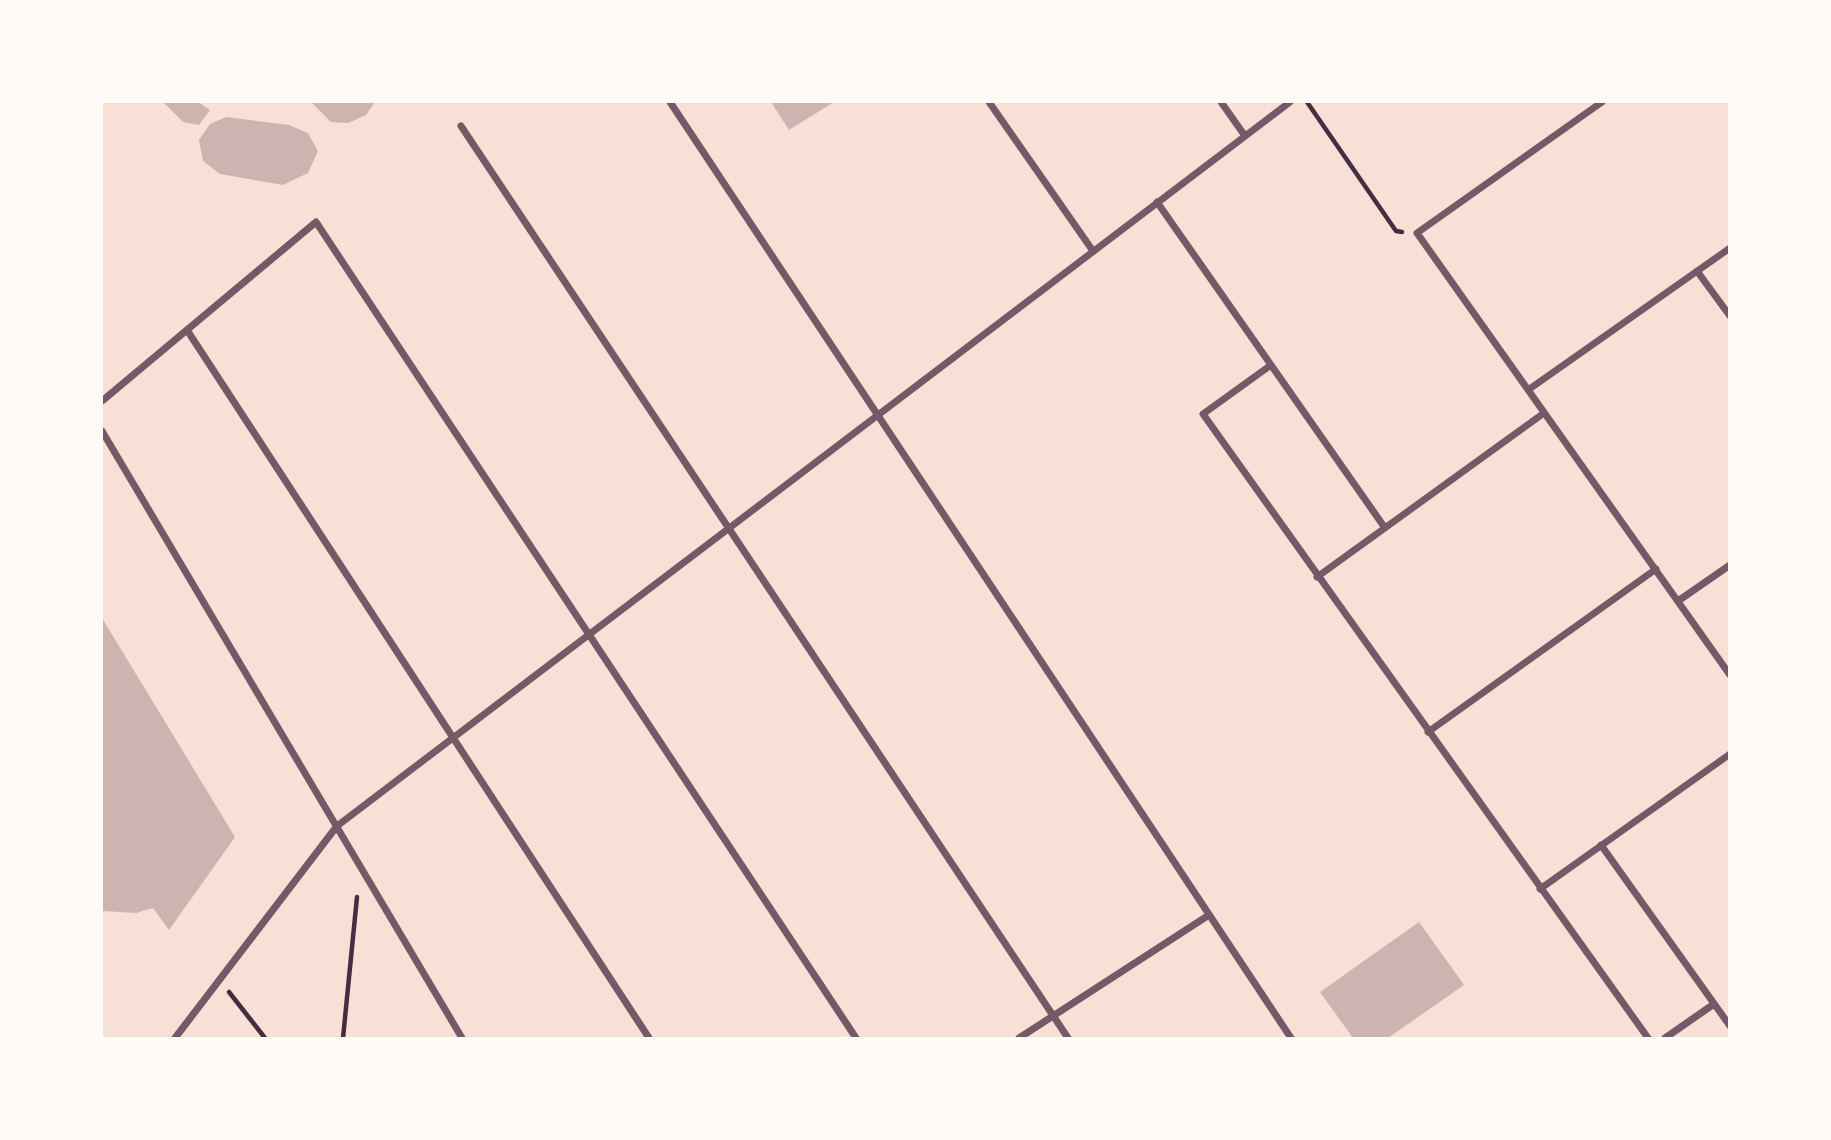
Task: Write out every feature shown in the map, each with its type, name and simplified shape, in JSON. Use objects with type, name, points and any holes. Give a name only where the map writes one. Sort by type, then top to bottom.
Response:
[{"type":"street","points":[[670,102],[1291,1038]]},
{"type":"street","points":[[989,102],[1093,251]]},
{"type":"street","points":[[1221,102],[1245,136]]},
{"type":"street","points":[[175,1038],[337,826],[1290,102]]},
{"type":"street","points":[[1602,102],[1417,233],[1730,675]]},
{"type":"street","points":[[461,126],[1068,1038]]},
{"type":"street","points":[[1157,202],[1385,528]]},
{"type":"street","points":[[102,401],[316,222],[856,1038]]},
{"type":"street","points":[[1528,390],[1730,248]]},
{"type":"street","points":[[1697,271],[1730,316]]},
{"type":"street","points":[[187,330],[649,1038]]},
{"type":"street","points":[[1271,365],[1203,414],[1648,1038]]},
{"type":"street","points":[[1317,577],[1545,413]]},
{"type":"street","points":[[102,431],[462,1038]]},
{"type":"street","points":[[1678,601],[1730,565]]},
{"type":"street","points":[[1428,732],[1656,569]]},
{"type":"street","points":[[1540,888],[1730,754]]},
{"type":"street","points":[[1601,845],[1730,1026]]},
{"type":"street","points":[[1019,1038],[1209,915]]},
{"type":"street","points":[[1665,1038],[1714,1004]]},
{"type":"path","points":[[1306,102],[1396,231],[1417,233]]},
{"type":"path","points":[[343,1038],[360,866]]},
{"type":"path","points":[[220,980],[265,1038]]},
{"type":"building","points":[[163,102],[198,102],[210,110],[199,125],[183,122]]},
{"type":"building","points":[[311,102],[375,102],[366,115],[348,123],[331,122]]},
{"type":"building","points":[[771,102],[834,102],[789,130]]},
{"type":"building","points":[[226,117],[289,125],[308,133],[318,151],[308,173],[283,185],[220,174],[203,161],[199,140],[210,124]]},
{"type":"building","points":[[102,618],[235,837],[169,930],[153,908],[136,913],[102,911]]},
{"type":"building","points":[[1419,922],[1464,985],[1388,1038],[1353,1038],[1320,992]]}]
